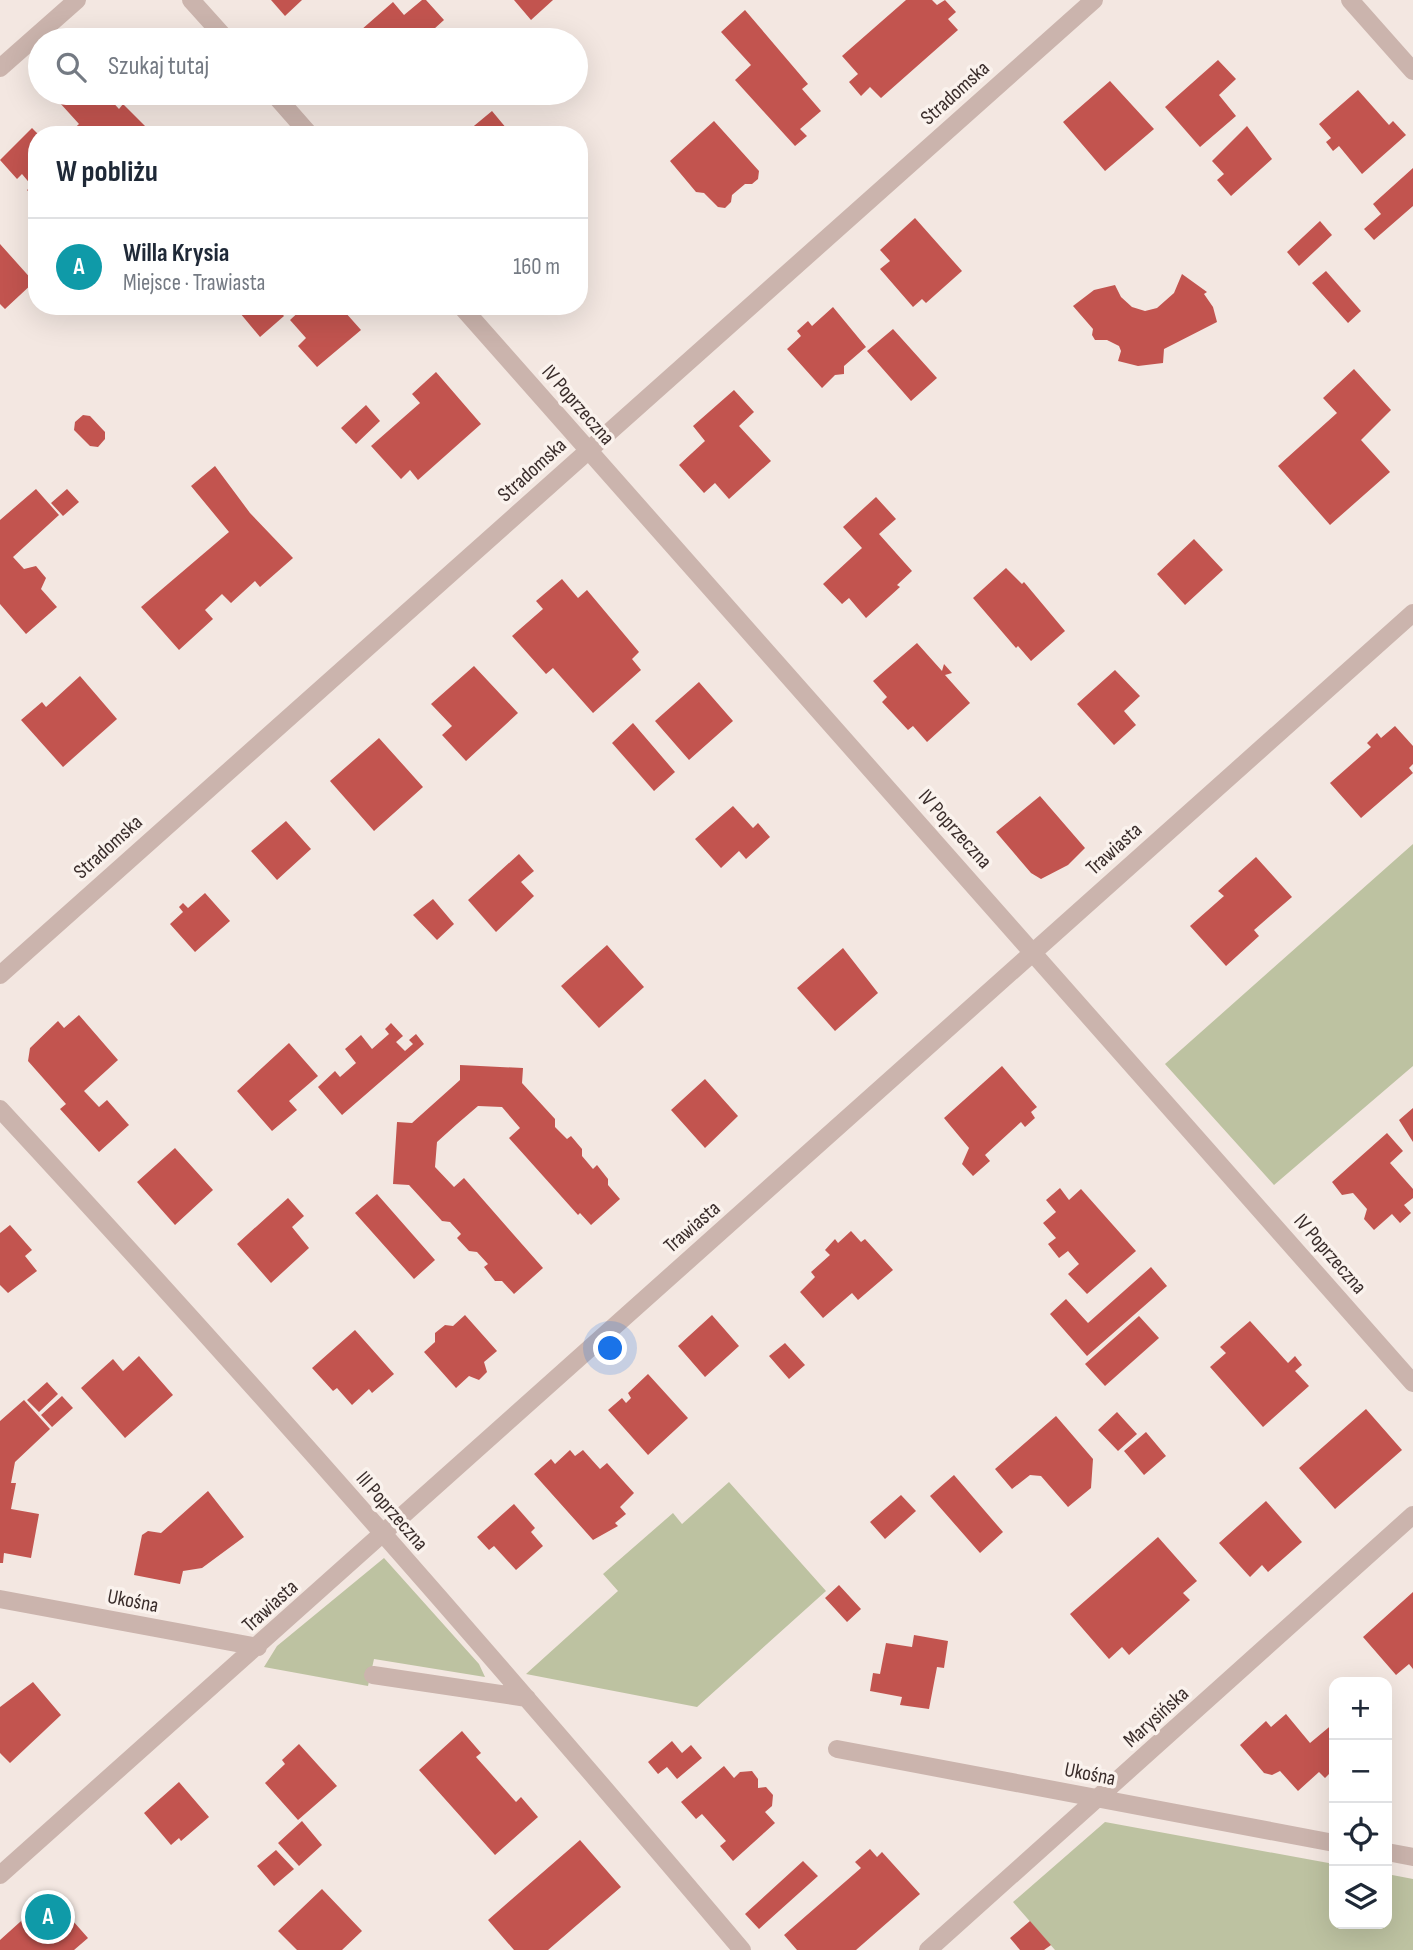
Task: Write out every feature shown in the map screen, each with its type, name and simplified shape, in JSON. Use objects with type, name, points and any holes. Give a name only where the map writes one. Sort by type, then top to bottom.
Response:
[{"type":"street","points":[[45,28],[77,0]]},
{"type":"street","points":[[191,0],[216,28]]},
{"type":"street","name":"Stradomska","points":[[0,975],[1094,0]]},
{"type":"street","points":[[1350,0],[1413,71]]},
{"type":"street","points":[[0,68],[28,43]]},
{"type":"street","points":[[284,105],[302,126]]},
{"type":"street","name":"IV Poprzeczna","points":[[469,315],[1413,1383]]},
{"type":"street","name":"Trawiasta","points":[[0,1875],[383,1536],[1413,612]]},
{"type":"street","name":"III Poprzeczna","points":[[0,1109],[192,1318],[527,1698],[742,1950]]},
{"type":"street","name":"Marysińska","points":[[928,1950],[1413,1515]]},
{"type":"street","name":"Ukośna","points":[[0,1599],[258,1647]]},
{"type":"street","points":[[373,1675],[527,1698]]},
{"type":"street","name":"Ukośna","points":[[837,1749],[1329,1842]]},
{"type":"street","points":[[1392,1853],[1413,1857]]},
{"type":"green space","points":[[1413,844],[1413,1066],[1274,1185],[1165,1064]]},
{"type":"green space","points":[[729,1482],[826,1591],[697,1707],[526,1674],[618,1591],[603,1574],[673,1513],[682,1524]]},
{"type":"green space","points":[[384,1558],[479,1664],[485,1677],[374,1659],[368,1686],[264,1667],[277,1646]]},
{"type":"green space","points":[[1105,1822],[1329,1863],[1329,1929],[1392,1929],[1392,1875],[1413,1879],[1413,1950],[1055,1950],[1013,1902]]},
{"type":"building","points":[[271,0],[302,0],[285,16]]},
{"type":"building","points":[[422,0],[426,0],[444,20],[435,28],[363,28],[393,2],[404,15]]},
{"type":"building","points":[[514,0],[553,0],[531,20]]},
{"type":"building","points":[[906,0],[932,0],[937,5],[945,0],[956,12],[948,19],[958,30],[881,98],[870,87],[861,96],[849,82],[858,74],[842,56]]},
{"type":"building","points":[[745,10],[808,84],[802,89],[821,111],[800,129],[807,136],[795,146],[735,80],[751,65],[721,32]]},
{"type":"building","points":[[1218,60],[1236,79],[1219,95],[1236,116],[1200,147],[1165,107]]},
{"type":"building","points":[[1110,81],[1154,129],[1105,171],[1063,122]]},
{"type":"building","points":[[1358,90],[1389,125],[1393,121],[1406,135],[1362,174],[1339,146],[1333,151],[1326,142],[1331,138],[1319,124]]},
{"type":"building","points":[[62,105],[115,105],[119,109],[124,105],[145,126],[77,126],[79,124]]},
{"type":"building","points":[[492,111],[504,126],[474,126]]},
{"type":"building","points":[[714,121],[759,171],[758,179],[752,184],[745,184],[732,195],[731,202],[725,208],[718,207],[704,193],[696,192],[670,161]]},
{"type":"building","points":[[1247,126],[1272,159],[1231,196],[1217,180],[1224,174],[1212,161]]},
{"type":"building","points":[[28,132],[28,181],[22,174],[17,179],[0,160]]},
{"type":"building","points":[[1413,168],[1413,206],[1374,240],[1364,229],[1381,214],[1373,204]]},
{"type":"building","points":[[915,218],[962,271],[926,303],[922,299],[913,307],[880,269],[890,261],[880,250]]},
{"type":"building","points":[[1320,221],[1332,235],[1299,266],[1287,252]]},
{"type":"building","points":[[0,244],[28,275],[28,288],[5,309],[0,304]]},
{"type":"building","points":[[1326,271],[1361,311],[1348,323],[1312,283]]},
{"type":"building","points":[[1182,274],[1207,292],[1204,294],[1213,307],[1217,322],[1164,349],[1163,363],[1138,366],[1118,361],[1121,351],[1119,346],[1107,340],[1095,340],[1093,329],[1073,306],[1094,290],[1115,285],[1121,297],[1132,307],[1145,311],[1157,308],[1174,293]]},
{"type":"building","points":[[833,307],[866,347],[844,366],[844,374],[835,375],[822,388],[787,349],[801,336],[797,331],[808,321],[812,326]]},
{"type":"building","points":[[242,315],[283,315],[284,316],[260,337]]},
{"type":"building","points":[[295,315],[348,315],[361,330],[317,367],[298,346],[306,338],[290,320]]},
{"type":"building","points":[[893,329],[937,378],[911,401],[867,351]]},
{"type":"building","points":[[1354,369],[1391,410],[1361,440],[1390,472],[1330,525],[1278,466],[1337,413],[1323,398]]},
{"type":"building","points":[[436,372],[481,424],[418,480],[410,470],[401,479],[371,446],[420,403],[412,394]]},
{"type":"building","points":[[734,390],[754,412],[739,426],[771,461],[729,499],[715,483],[704,493],[679,465],[705,441],[693,426]]},
{"type":"building","points":[[366,405],[380,421],[356,444],[341,428]]},
{"type":"building","points":[[83,415],[90,416],[105,432],[105,439],[98,447],[90,446],[74,430],[75,422]]},
{"type":"building","points":[[215,466],[250,513],[293,558],[260,587],[255,581],[231,603],[222,594],[205,610],[213,619],[179,650],[141,607],[229,532],[191,486]]},
{"type":"building","points":[[36,489],[59,515],[13,557],[24,569],[36,566],[46,578],[41,589],[57,607],[26,634],[0,604],[0,520]]},
{"type":"building","points":[[67,489],[79,502],[63,516],[51,503]]},
{"type":"building","points":[[876,497],[896,519],[879,534],[912,571],[897,585],[900,587],[866,618],[849,598],[842,604],[823,584],[862,548],[843,527]]},
{"type":"building","points":[[1194,539],[1223,570],[1185,605],[1157,574]]},
{"type":"building","points":[[1006,568],[1022,584],[1024,582],[1065,631],[1031,661],[1018,646],[1016,648],[973,598]]},
{"type":"building","points":[[562,579],[578,598],[587,590],[639,652],[632,659],[641,670],[593,713],[553,668],[546,674],[512,636],[543,609],[536,601]]},
{"type":"building","points":[[917,643],[942,671],[944,664],[952,673],[945,675],[970,703],[927,742],[913,726],[908,730],[882,702],[887,697],[873,681]]},
{"type":"building","points":[[474,666],[518,713],[466,761],[442,735],[452,726],[431,704]]},
{"type":"building","points":[[1115,670],[1140,696],[1124,711],[1136,725],[1114,745],[1077,704]]},
{"type":"building","points":[[80,676],[117,719],[63,767],[21,720],[42,702],[46,707]]},
{"type":"building","points":[[699,682],[733,721],[689,760],[655,721]]},
{"type":"building","points":[[633,723],[675,772],[654,791],[612,743]]},
{"type":"building","points":[[1395,726],[1413,746],[1413,764],[1409,768],[1413,773],[1361,818],[1330,783],[1371,747],[1367,743],[1377,733],[1381,738]]},
{"type":"building","points":[[379,738],[423,787],[374,831],[330,781]]},
{"type":"building","points":[[1040,796],[1085,848],[1068,865],[1041,879],[1031,873],[996,832]]},
{"type":"building","points":[[733,806],[753,828],[758,823],[770,837],[746,859],[739,851],[721,868],[695,839]]},
{"type":"building","points":[[286,821],[311,849],[277,880],[251,851]]},
{"type":"building","points":[[519,854],[534,871],[521,882],[534,896],[496,932],[468,900]]},
{"type":"building","points":[[1256,857],[1292,897],[1254,930],[1259,936],[1226,966],[1190,926],[1224,896],[1218,891]]},
{"type":"building","points":[[205,893],[230,921],[195,952],[170,924],[183,912],[179,907],[183,903],[188,908]]},
{"type":"building","points":[[433,899],[454,924],[437,940],[413,915]]},
{"type":"building","points":[[607,945],[644,987],[599,1028],[561,986]]},
{"type":"building","points":[[843,948],[878,993],[835,1031],[797,988]]},
{"type":"building","points":[[79,1015],[118,1060],[84,1091],[99,1107],[107,1100],[129,1125],[99,1152],[60,1109],[66,1104],[28,1061],[30,1048],[58,1021],[64,1028]]},
{"type":"building","points":[[391,1023],[403,1036],[396,1042],[405,1051],[413,1044],[409,1040],[416,1034],[424,1044],[342,1115],[318,1087],[335,1071],[340,1077],[356,1063],[345,1049],[361,1035],[372,1049],[389,1034],[385,1029]]},
{"type":"building","points":[[289,1043],[318,1076],[289,1101],[297,1110],[272,1131],[237,1091]]},
{"type":"building","points":[[460,1065],[523,1068],[522,1083],[555,1119],[555,1127],[567,1139],[571,1136],[582,1149],[582,1156],[593,1169],[597,1165],[620,1199],[591,1225],[580,1213],[578,1215],[509,1138],[520,1128],[502,1107],[478,1106],[457,1124],[437,1142],[435,1167],[454,1187],[464,1178],[543,1268],[514,1294],[502,1281],[495,1281],[484,1267],[488,1264],[477,1252],[469,1251],[457,1238],[461,1234],[450,1222],[442,1221],[409,1185],[393,1184],[397,1122],[412,1123],[460,1080]]},
{"type":"building","points":[[1002,1066],[1037,1107],[1031,1112],[1035,1118],[1025,1127],[1021,1122],[985,1155],[990,1161],[973,1176],[962,1164],[969,1148],[944,1118]]},
{"type":"building","points":[[705,1079],[738,1116],[705,1148],[671,1110]]},
{"type":"building","points":[[1413,1108],[1413,1142],[1399,1120]]},
{"type":"building","points":[[1387,1133],[1403,1151],[1390,1163],[1413,1189],[1413,1198],[1404,1205],[1411,1213],[1400,1223],[1392,1214],[1374,1230],[1364,1219],[1367,1209],[1353,1193],[1342,1195],[1332,1182]]},
{"type":"building","points":[[175,1148],[213,1190],[175,1225],[137,1182]]},
{"type":"building","points":[[1060,1188],[1069,1200],[1081,1189],[1136,1251],[1087,1294],[1068,1274],[1079,1264],[1068,1251],[1059,1258],[1048,1244],[1056,1238],[1043,1223],[1056,1212],[1046,1200]]},
{"type":"building","points":[[377,1194],[435,1260],[414,1279],[355,1213]]},
{"type":"building","points":[[288,1198],[304,1216],[292,1227],[309,1248],[271,1283],[237,1244]]},
{"type":"building","points":[[10,1225],[32,1250],[25,1256],[37,1271],[8,1293],[0,1285],[0,1233]]},
{"type":"building","points":[[851,1231],[861,1242],[865,1239],[893,1270],[858,1300],[852,1293],[823,1318],[800,1292],[815,1277],[811,1272],[830,1255],[825,1250],[835,1239],[838,1243]]},
{"type":"building","points":[[1151,1267],[1167,1286],[1087,1356],[1050,1314],[1066,1299],[1088,1323]]},
{"type":"building","points":[[465,1315],[497,1351],[484,1362],[487,1372],[479,1380],[469,1376],[456,1388],[424,1352],[435,1342],[435,1333],[445,1325],[453,1326]]},
{"type":"building","points":[[712,1315],[739,1346],[705,1377],[678,1346]]},
{"type":"building","points":[[1139,1316],[1159,1338],[1105,1386],[1085,1364]]},
{"type":"building","points":[[1250,1321],[1288,1363],[1295,1356],[1302,1365],[1295,1371],[1309,1386],[1263,1427],[1210,1367],[1226,1353],[1220,1347]]},
{"type":"building","points":[[355,1330],[394,1374],[372,1393],[369,1389],[352,1405],[337,1388],[333,1391],[312,1368]]},
{"type":"building","points":[[785,1343],[805,1365],[789,1379],[769,1356]]},
{"type":"building","points":[[139,1356],[173,1395],[125,1438],[81,1388],[113,1359],[123,1371]]},
{"type":"building","points":[[648,1374],[688,1418],[648,1455],[608,1410],[622,1398],[626,1403],[631,1398],[628,1393]]},
{"type":"building","points":[[47,1382],[58,1394],[39,1412],[27,1400]]},
{"type":"building","points":[[62,1396],[73,1408],[52,1427],[41,1415]]},
{"type":"building","points":[[24,1400],[50,1429],[15,1462],[11,1483],[16,1483],[11,1509],[39,1514],[31,1558],[4,1553],[3,1563],[0,1563],[0,1421]]},
{"type":"building","points":[[1366,1409],[1402,1450],[1335,1509],[1299,1468]]},
{"type":"building","points":[[1117,1412],[1137,1434],[1118,1451],[1098,1430]]},
{"type":"building","points":[[1056,1416],[1093,1459],[1091,1488],[1068,1507],[1041,1476],[1030,1475],[1012,1489],[995,1469]]},
{"type":"building","points":[[1146,1432],[1166,1456],[1144,1475],[1124,1451]]},
{"type":"building","points":[[570,1450],[575,1456],[583,1450],[600,1469],[607,1463],[634,1493],[620,1507],[626,1514],[615,1523],[618,1526],[593,1540],[534,1474],[551,1459],[555,1464]]},
{"type":"building","points":[[954,1475],[1003,1532],[980,1553],[930,1496]]},
{"type":"building","points":[[208,1491],[244,1537],[202,1568],[183,1571],[180,1584],[134,1575],[142,1535],[148,1531],[161,1533]]},
{"type":"building","points":[[901,1495],[916,1511],[885,1539],[870,1522]]},
{"type":"building","points":[[1266,1501],[1302,1542],[1268,1572],[1262,1565],[1250,1577],[1219,1543]]},
{"type":"building","points":[[514,1504],[535,1528],[531,1532],[543,1546],[516,1570],[494,1546],[489,1550],[477,1537]]},
{"type":"building","points":[[1158,1537],[1197,1581],[1183,1593],[1190,1600],[1129,1655],[1122,1647],[1109,1659],[1070,1614]]},
{"type":"building","points":[[839,1585],[861,1609],[847,1622],[825,1598]]},
{"type":"building","points":[[1413,1592],[1413,1669],[1409,1664],[1396,1675],[1363,1637]]},
{"type":"building","points":[[914,1635],[948,1641],[944,1668],[937,1667],[929,1709],[900,1705],[902,1697],[870,1691],[873,1673],[880,1674],[886,1643],[912,1647]]},
{"type":"building","points":[[33,1682],[61,1715],[10,1763],[0,1753],[0,1707]]},
{"type":"building","points":[[1286,1714],[1310,1743],[1329,1727],[1329,1774],[1325,1778],[1319,1772],[1298,1791],[1280,1771],[1272,1775],[1264,1773],[1240,1745],[1266,1721],[1271,1727]]},
{"type":"building","points":[[462,1731],[481,1753],[476,1757],[516,1802],[521,1797],[538,1817],[495,1855],[419,1770]]},
{"type":"building","points":[[672,1741],[682,1753],[691,1745],[702,1758],[677,1779],[667,1767],[658,1774],[648,1762]]},
{"type":"building","points":[[299,1744],[337,1786],[298,1820],[265,1783],[285,1764],[282,1760]]},
{"type":"building","points":[[724,1766],[734,1778],[740,1772],[752,1771],[758,1779],[758,1788],[766,1787],[773,1795],[772,1806],[765,1812],[775,1823],[733,1861],[720,1846],[726,1841],[702,1814],[696,1819],[681,1802]]},
{"type":"building","points":[[179,1782],[209,1817],[181,1841],[179,1838],[171,1845],[144,1813]]},
{"type":"building","points":[[302,1821],[322,1845],[299,1866],[278,1843]]},
{"type":"building","points":[[580,1840],[621,1887],[548,1950],[514,1950],[488,1920]]},
{"type":"building","points":[[870,1849],[877,1857],[882,1852],[920,1894],[856,1950],[797,1950],[784,1935],[861,1868],[855,1862]]},
{"type":"building","points":[[276,1850],[294,1869],[274,1886],[257,1866]]},
{"type":"building","points":[[803,1861],[818,1876],[759,1929],[745,1914]]},
{"type":"building","points":[[322,1889],[362,1931],[342,1950],[297,1950],[278,1931]]},
{"type":"building","points":[[50,1895],[88,1938],[74,1950],[0,1950],[0,1940]]},
{"type":"building","points":[[1030,1921],[1051,1945],[1044,1950],[1020,1950],[1010,1938]]},
{"type":"place","name":"Willa Krysia","points":[[48,1917]]}]
